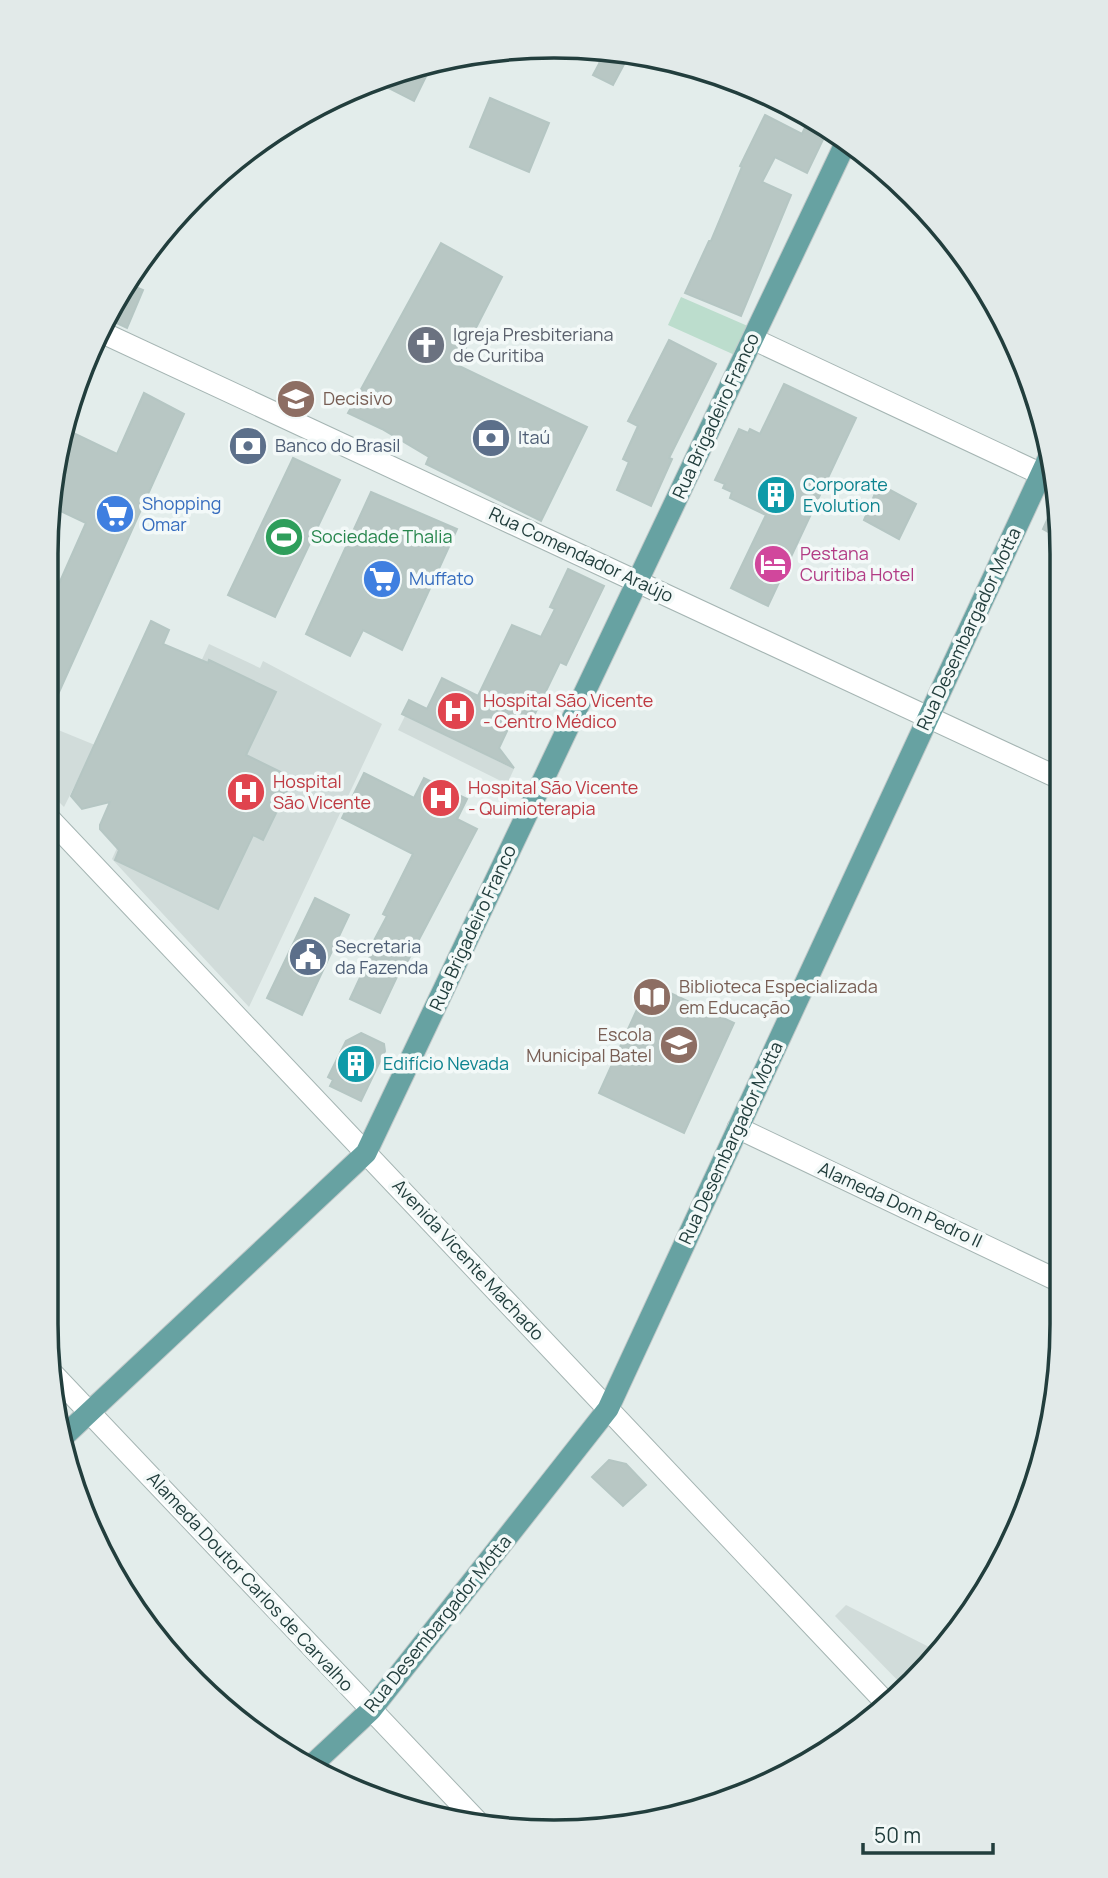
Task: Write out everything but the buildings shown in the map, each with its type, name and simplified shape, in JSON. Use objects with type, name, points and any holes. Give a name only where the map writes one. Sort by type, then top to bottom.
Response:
[{"type":"main road","name":"Rua Brigadeiro Franco","points":[[70,1431],[366,1153],[842,150]]},
{"type":"main road","name":"Rua Desembargador Motta","points":[[317,1760],[371,1710],[608,1409],[1043,470]]},
{"type":"street","name":"Rua Comendador Araújo","points":[[109,336],[1050,774]]},
{"type":"street","points":[[753,339],[1042,465]]},
{"type":"street","name":"Avenida Vicente Machado","points":[[58,828],[881,1697]]},
{"type":"street","name":"Alameda Dom Pedro II","points":[[738,1128],[1050,1277]]},
{"type":"street","name":"Alameda Doutor Carlos de Carvalho","points":[[61,1383],[468,1813]]},
{"type":"shaded area","name":"Hospital São Vicente","points":[[209,644],[260,668],[263,661],[382,724],[249,1007],[112,859]]},
{"type":"shaded area","points":[[405,716],[514,769],[507,784],[398,730]]},
{"type":"shaded area","points":[[58,730],[95,745],[64,807],[58,801]]},
{"type":"shaded area","points":[[846,1605],[930,1647],[898,1681],[835,1616]]},
{"type":"green space","points":[[681,297],[750,327],[737,356],[668,325]]},
{"type":"place","name":"Igreja Presbiteriana de Curitiba","points":[[426,345]]},
{"type":"place","name":"Decisivo","points":[[296,399]]},
{"type":"place","name":"Itaú","points":[[491,438]]},
{"type":"place","name":"Banco do Brasil","points":[[248,446]]},
{"type":"place","name":"Corporate Evolution","points":[[776,495]]},
{"type":"place","name":"Shopping Omar","points":[[115,514]]},
{"type":"place","name":"Sociedade Thalia","points":[[284,537]]},
{"type":"place","name":"Pestana Curitiba Hotel","points":[[773,564]]},
{"type":"place","name":"Muffato","points":[[382,579]]},
{"type":"place","name":"Hospital São Vicente - Centro Médico","points":[[456,711]]},
{"type":"place","name":"Hospital São Vicente","points":[[246,792]]},
{"type":"place","name":"Hospital São Vicente - Quimioterapia","points":[[441,798]]},
{"type":"place","name":"Secretaria da Fazenda","points":[[308,957]]},
{"type":"place","name":"Biblioteca Especializada em Educação","points":[[652,997]]},
{"type":"place","name":"Escola Municipal Batel","points":[[679,1045]]},
{"type":"place","name":"Edifício Nevada","points":[[356,1064]]}]
